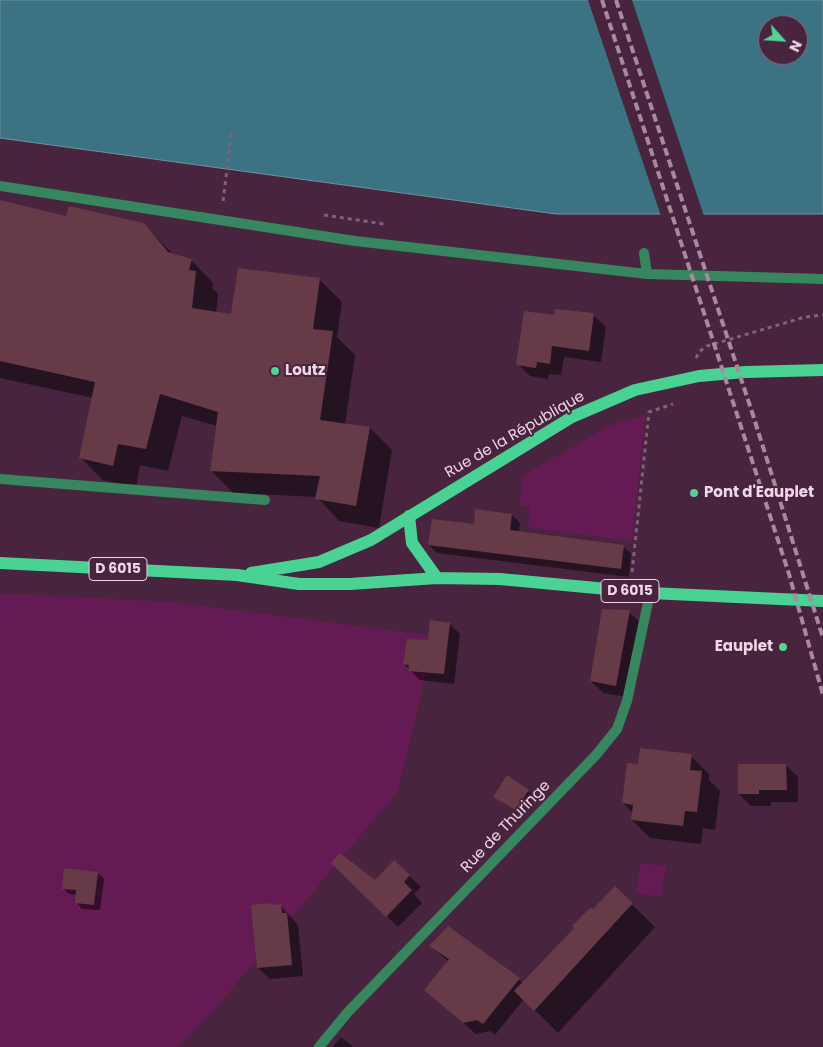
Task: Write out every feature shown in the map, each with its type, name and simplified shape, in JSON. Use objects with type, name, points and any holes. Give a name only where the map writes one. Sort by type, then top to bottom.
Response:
[{"type":"main road","name":"Rue de la République","points":[[237,575],[319,562],[371,540],[572,417],[635,390],[699,376],[745,372],[823,370]]},
{"type":"main road","points":[[408,516],[412,543],[437,578]]},
{"type":"main road","name":"Rue de la République","points":[[0,563],[237,575],[299,584],[350,584],[437,578],[500,578],[650,593],[823,601]]},
{"type":"street","points":[[0,186],[355,241],[647,274],[823,278]]},
{"type":"street","points":[[644,253],[647,274]]},
{"type":"street","points":[[0,479],[264,500]]},
{"type":"street","name":"Rue de Thuringe","points":[[319,1047],[348,1012],[596,755],[617,729],[627,701],[650,593]]},
{"type":"path","points":[[223,202],[232,129]]},
{"type":"path","points":[[334,217],[393,225]]},
{"type":"path","points":[[696,364],[695,359],[700,350],[707,346],[805,317],[823,315]]},
{"type":"path","points":[[630,591],[649,412],[680,402]]},
{"type":"shaded area","points":[[646,415],[632,541],[528,528],[530,508],[519,505],[523,475],[611,425]]},
{"type":"shaded area","points":[[0,593],[174,602],[435,636],[398,791],[216,1008],[178,1047],[0,1047]]},
{"type":"shaded area","points":[[640,863],[666,866],[661,897],[636,893]]},
{"type":"water","points":[[0,0],[823,0],[823,214],[556,214],[0,138]]},
{"type":"pier","points":[[588,0],[632,0],[704,216],[661,216]]},
{"type":"building","points":[[0,200],[66,216],[69,206],[144,223],[168,252],[192,259],[189,270],[196,271],[192,308],[231,314],[238,268],[320,278],[313,329],[333,331],[320,420],[370,427],[356,506],[315,499],[320,476],[210,471],[218,412],[160,394],[146,449],[118,444],[113,466],[79,458],[95,382],[0,361]]},
{"type":"building","points":[[555,309],[594,313],[589,351],[552,346],[550,364],[537,362],[536,368],[516,365],[524,311],[554,315]]},
{"type":"building","points":[[475,509],[512,514],[510,530],[624,545],[621,569],[428,545],[432,519],[474,524]]},
{"type":"building","points":[[602,609],[630,610],[616,686],[590,681]]},
{"type":"building","points":[[430,620],[450,623],[444,674],[408,671],[409,665],[403,664],[407,639],[428,640]]},
{"type":"building","points":[[640,748],[692,754],[690,770],[702,771],[697,812],[685,811],[683,826],[631,820],[633,805],[622,803],[627,763],[638,764]]},
{"type":"building","points":[[738,764],[786,764],[787,790],[759,790],[759,794],[738,794]]},
{"type":"building","points":[[507,775],[529,790],[515,810],[493,797]]},
{"type":"building","points":[[340,853],[375,880],[394,860],[410,875],[404,882],[412,890],[386,917],[331,863]]},
{"type":"building","points":[[64,868],[98,872],[94,905],[75,903],[76,890],[62,889]]},
{"type":"building","points":[[615,886],[633,903],[534,1011],[514,991],[574,928],[572,926],[590,908],[593,909]]},
{"type":"building","points":[[270,903],[271,905],[281,904],[282,913],[287,913],[292,965],[257,968],[251,905]]},
{"type":"building","points":[[448,926],[520,978],[483,1024],[477,1020],[463,1023],[424,990],[449,959],[429,946]]},
{"type":"railway","points":[[602,0],[789,574],[823,695]]},
{"type":"railway","points":[[616,0],[753,415],[823,638]]},
{"type":"place","name":"Loutz","points":[[275,371]]},
{"type":"place","name":"Pont d'Eauplet","points":[[694,493]]},
{"type":"place","name":"Eauplet","points":[[783,647]]}]
